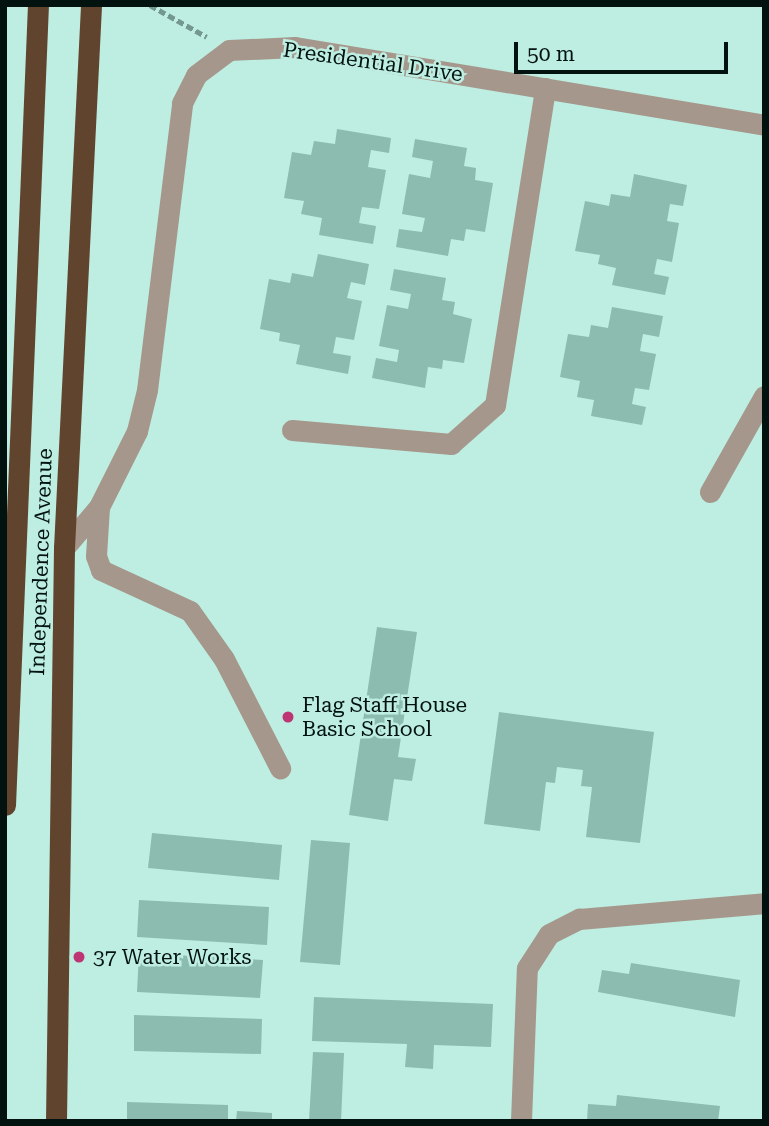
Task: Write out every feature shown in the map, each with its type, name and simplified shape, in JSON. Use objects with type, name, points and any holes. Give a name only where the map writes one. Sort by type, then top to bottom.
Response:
[{"type":"highway","name":"Independence Avenue","points":[[5,805],[38,5]]},
{"type":"highway","name":"Independence Avenue","points":[[55,1121],[64,548],[91,5]]},
{"type":"street","name":"Presidential Drive","points":[[229,50],[295,47],[764,125]]},
{"type":"street","points":[[64,548],[99,507],[137,431],[147,390],[181,103],[196,75],[229,50]]},
{"type":"street","points":[[292,430],[451,444],[495,405],[545,88]]},
{"type":"street","points":[[710,492],[764,396]]},
{"type":"street","points":[[99,507],[96,556],[102,570],[190,611],[224,659],[280,768]]},
{"type":"street","points":[[521,1121],[527,968],[549,934],[579,919],[764,903]]},
{"type":"path","points":[[150,5],[229,50]]},
{"type":"building","points":[[337,129],[391,138],[389,153],[371,150],[368,167],[386,170],[379,209],[362,207],[359,223],[376,226],[373,244],[319,235],[322,218],[301,214],[304,201],[284,198],[292,152],[311,155],[314,141],[335,144]]},
{"type":"building","points":[[415,139],[467,148],[464,166],[476,168],[475,180],[493,183],[485,232],[466,229],[464,241],[451,239],[448,256],[396,247],[399,229],[422,232],[425,218],[402,214],[409,174],[430,178],[433,161],[412,157]]},
{"type":"building","points":[[634,174],[687,185],[683,206],[670,204],[667,221],[679,223],[672,262],[657,259],[654,274],[669,277],[665,295],[612,285],[616,268],[598,264],[600,255],[575,251],[585,201],[609,206],[611,194],[630,197]]},
{"type":"building","points":[[318,254],[369,264],[365,285],[351,282],[347,298],[362,301],[354,340],[336,337],[333,353],[351,356],[348,374],[296,364],[300,345],[279,341],[280,333],[260,329],[269,279],[290,283],[292,273],[313,277]]},
{"type":"building","points":[[394,269],[446,278],[442,300],[455,302],[453,314],[472,319],[464,363],[443,360],[442,369],[428,367],[425,388],[372,378],[376,358],[397,362],[399,350],[379,346],[387,305],[408,309],[411,294],[390,290]]},
{"type":"building","points":[[612,307],[663,316],[659,337],[643,334],[640,351],[656,354],[649,390],[635,388],[632,404],[646,407],[642,425],[591,416],[594,400],[577,397],[580,381],[560,377],[568,334],[589,337],[591,325],[608,328]]},
{"type":"building","points":[[377,627],[417,632],[398,757],[416,759],[412,781],[394,779],[388,821],[349,815]]},
{"type":"building","points":[[499,712],[654,732],[640,843],[586,837],[592,787],[581,786],[583,770],[557,767],[555,783],[546,782],[540,831],[484,824]]},
{"type":"building","points":[[152,833],[282,845],[279,880],[148,868]]},
{"type":"building","points":[[311,840],[350,843],[340,965],[300,962]]},
{"type":"building","points":[[139,900],[269,907],[267,945],[137,937]]},
{"type":"building","points":[[139,953],[263,960],[260,998],[137,992]]},
{"type":"building","points":[[631,963],[740,980],[735,1017],[598,992],[602,970],[629,974]]},
{"type":"building","points":[[314,997],[493,1004],[491,1047],[434,1045],[433,1069],[405,1067],[407,1044],[312,1041]]},
{"type":"building","points":[[134,1015],[262,1019],[261,1054],[134,1051]]},
{"type":"building","points":[[313,1052],[344,1053],[341,1121],[309,1121]]},
{"type":"building","points":[[617,1095],[720,1106],[718,1121],[587,1121],[588,1104],[616,1106]]},
{"type":"building","points":[[127,1102],[228,1105],[228,1121],[127,1121]]},
{"type":"building","points":[[237,1111],[272,1113],[272,1121],[236,1121]]},
{"type":"place","name":"Flag Staff House Basic School","points":[[288,717]]},
{"type":"place","name":"37 Water Works","points":[[79,957]]}]
